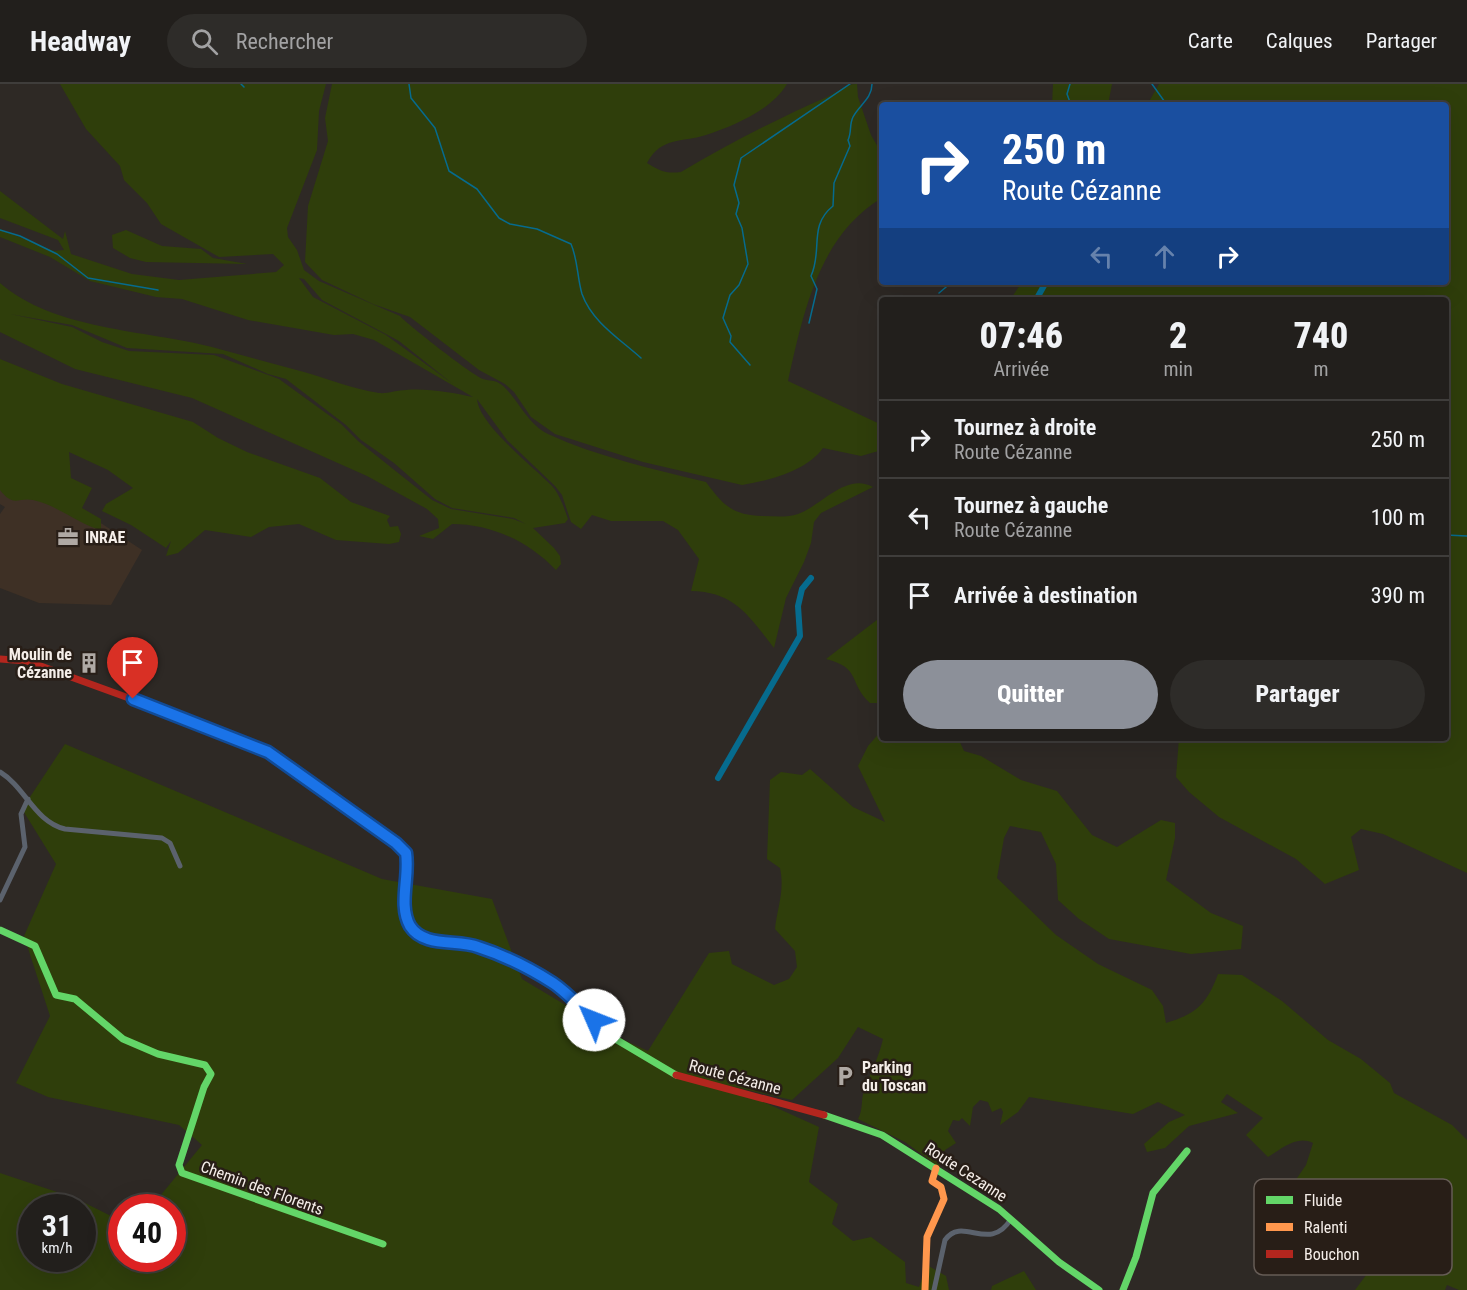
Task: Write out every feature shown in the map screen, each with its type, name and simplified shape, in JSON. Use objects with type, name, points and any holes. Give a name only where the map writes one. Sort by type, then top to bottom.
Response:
[{"type":"street","name":"Route Cézanne","points":[[0,659],[17,658],[32,662],[268,752],[403,849],[407,861],[405,905],[410,925],[416,933],[432,940],[477,946],[554,983],[604,1030],[640,1054],[686,1079],[801,1108]]},
{"type":"street","points":[[0,772],[18,785],[42,816],[58,827],[166,839],[180,866]]},
{"type":"street","points":[[0,900],[3,884],[25,847],[21,814],[28,799]]},
{"type":"street","name":"Chemin des Florents","points":[[0,930],[35,946],[56,995],[75,999],[123,1039],[158,1054],[205,1065],[211,1074],[204,1087],[179,1165],[182,1173],[383,1244]]},
{"type":"street","name":"Route Cezanne","points":[[801,1108],[882,1136],[936,1168],[1011,1219],[1059,1262],[1099,1290]]},
{"type":"street","points":[[1123,1290],[1132,1268],[1150,1199],[1157,1185],[1186,1151]]},
{"type":"street","points":[[925,1290],[927,1237],[944,1200],[940,1187],[932,1181],[936,1168]]},
{"type":"street","points":[[934,1290],[945,1240],[950,1233],[961,1230],[991,1236],[998,1234],[1011,1219]]},
{"type":"shaded area","points":[[0,421],[35,480],[142,550],[111,605],[39,603],[0,588],[0,514],[5,507],[0,504]]},
{"type":"green space","points":[[60,84],[326,84],[319,111],[317,150],[287,228],[288,237],[297,250],[304,270],[319,281],[400,316],[467,369],[483,379],[495,381],[503,386],[526,415],[548,434],[606,456],[706,482],[723,503],[743,514],[794,515],[807,510],[843,487],[863,484],[873,487],[821,513],[814,522],[811,543],[804,562],[786,598],[774,648],[748,616],[730,601],[706,592],[691,591],[699,559],[678,530],[663,521],[611,521],[592,515],[581,529],[571,522],[562,495],[507,440],[477,399],[487,421],[497,433],[552,486],[560,497],[568,519],[565,523],[533,528],[554,548],[560,556],[561,564],[556,570],[521,543],[481,527],[452,524],[433,539],[419,536],[439,528],[438,519],[427,509],[367,476],[192,398],[75,369],[0,332],[0,283],[22,299],[73,319],[212,347],[360,389],[382,393],[432,390],[473,397],[374,340],[353,334],[334,335],[248,320],[182,299],[156,297],[90,281],[50,257],[0,237],[0,229],[54,251],[64,250],[58,240],[0,218],[0,191],[63,239],[65,231],[71,254],[132,274],[179,280],[276,272],[284,265],[273,254],[219,257],[161,224],[147,203],[124,180],[120,166],[86,129]],"holes":[[[299,278],[304,279],[322,300],[399,341],[453,384],[386,335],[313,297]],[[10,314],[72,325],[127,348],[223,354],[268,374],[286,379],[346,425],[361,440],[394,463],[435,499],[452,508],[514,518],[526,524],[513,519],[451,509],[432,500],[358,441],[341,424],[279,379],[214,355],[129,351],[102,342],[72,327]]]},
{"type":"green space","points":[[332,84],[787,84],[772,102],[740,122],[706,135],[673,142],[659,148],[647,163],[671,173],[681,172],[771,123],[845,87],[857,84],[858,97],[871,135],[879,149],[879,200],[860,214],[829,254],[808,303],[788,381],[879,424],[879,451],[861,456],[823,448],[816,456],[797,469],[775,478],[742,485],[643,462],[555,434],[531,417],[514,392],[505,384],[479,370],[410,317],[373,304],[322,280],[305,262],[308,206],[328,141],[325,118]]},
{"type":"green space","points":[[1053,84],[1112,84],[1109,102],[1052,102]]},
{"type":"green space","points":[[1159,84],[1467,84],[1467,873],[1383,834],[1361,829],[1351,837],[1359,870],[1325,884],[1296,859],[1219,817],[1189,792],[1176,777],[1179,741],[1449,741],[1449,297],[1012,297],[1020,285],[1449,285],[1449,102],[1149,102]]},
{"type":"green space","points":[[126,230],[162,246],[201,249],[213,258],[247,264],[146,262],[130,258],[113,248],[112,235]]},
{"type":"green space","points":[[0,359],[62,384],[193,422],[218,438],[247,452],[320,478],[351,502],[390,516],[387,520],[390,527],[398,526],[401,534],[399,542],[389,544],[336,540],[299,524],[269,527],[251,537],[205,530],[178,553],[166,556],[171,541],[166,548],[131,525],[102,511],[106,504],[133,488],[108,470],[69,452],[71,478],[92,488],[82,508],[101,519],[101,530],[42,502],[9,499],[0,490]]},
{"type":"green space","points":[[879,618],[879,705],[870,703],[863,696],[845,667],[826,659]]},
{"type":"green space","points":[[879,733],[879,741],[959,741],[964,751],[981,756],[1021,780],[1057,791],[1092,835],[1117,847],[1161,820],[1175,823],[1175,838],[1166,880],[1211,913],[1243,926],[1241,949],[1191,954],[1109,939],[1079,919],[1058,900],[1056,864],[1041,832],[1010,826],[1004,838],[997,878],[1056,935],[1098,964],[1152,990],[1163,1006],[1166,1023],[1185,1016],[1199,1006],[1205,1000],[1218,974],[1242,975],[1282,1001],[1328,1040],[1361,1059],[1390,1083],[1394,1093],[1452,1125],[1467,1140],[1467,1290],[1459,1290],[1447,1285],[1445,1290],[1355,1290],[1366,1275],[1452,1275],[1452,1179],[1296,1179],[1306,1165],[1313,1143],[1295,1142],[1268,1157],[1246,1135],[1263,1118],[1227,1094],[1221,1102],[1238,1113],[1189,1126],[1165,1148],[1147,1152],[1144,1144],[1169,1122],[1185,1115],[1158,1102],[1133,1114],[1029,1097],[1018,1112],[1000,1125],[1003,1112],[1001,1108],[992,1112],[988,1102],[980,1100],[973,1107],[970,1126],[962,1118],[959,1121],[953,1120],[948,1131],[956,1143],[945,1150],[939,1167],[905,1142],[858,1119],[864,1092],[883,1039],[858,1027],[838,1058],[792,1100],[726,1085],[819,1127],[809,1182],[838,1204],[832,1224],[853,1241],[871,1237],[905,1262],[906,1283],[919,1287],[927,1265],[946,1276],[949,1290],[0,1290],[0,1173],[63,1194],[18,1194],[18,1272],[96,1272],[96,1208],[108,1214],[108,1272],[186,1272],[186,1194],[162,1194],[202,1145],[179,1125],[48,1097],[16,1083],[50,1016],[24,936],[56,864],[22,809],[65,744],[382,879],[492,899],[522,979],[624,1040],[648,1051],[709,953],[729,951],[732,964],[774,985],[789,979],[797,967],[795,951],[775,929],[781,876],[780,868],[767,859],[770,780],[781,772],[802,775],[810,769],[853,807],[885,822],[858,766],[868,746]]},
{"type":"green space","points":[[1024,1271],[1036,1290],[991,1290],[992,1286]]},
{"type":"waterway","points":[[241,84],[244,87]]},
{"type":"waterway","points":[[409,84],[411,98],[435,128],[449,171],[477,189],[499,218],[510,224],[537,229],[571,244],[582,294],[592,313],[641,358]]},
{"type":"waterway","points":[[750,365],[730,342],[731,336],[723,318],[730,295],[739,285],[748,264],[742,228],[736,214],[739,203],[734,185],[741,158],[850,84]]},
{"type":"waterway","points":[[809,323],[817,289],[811,276],[816,257],[818,230],[825,214],[833,206],[834,183],[850,146],[848,140],[852,120],[870,94],[872,84]]},
{"type":"waterway","points":[[1070,84],[1067,94],[1070,102]]},
{"type":"waterway","points":[[1152,84],[1165,102]]},
{"type":"waterway","points":[[0,230],[20,236],[57,254],[88,278],[158,290]]},
{"type":"waterway","points":[[939,293],[948,285]]},
{"type":"waterway","points":[[1038,297],[1044,285]]},
{"type":"waterway","points":[[1449,535],[1467,536]]},
{"type":"waterway","points":[[718,778],[800,636],[798,606],[802,589],[811,578]]},
{"type":"traffic: fast","points":[[181,717],[268,752],[403,849],[407,861],[407,917],[410,925],[423,938],[477,946],[554,983],[617,1040],[676,1075]]},
{"type":"traffic: fast","points":[[0,930],[35,946],[56,995],[75,999],[123,1039],[158,1054],[205,1065],[211,1074],[204,1087],[179,1165],[182,1173],[383,1244]]},
{"type":"traffic: fast","points":[[824,1115],[882,1135],[999,1209],[1059,1262],[1099,1290]]},
{"type":"traffic: fast","points":[[1123,1290],[1136,1257],[1153,1193],[1187,1151]]},
{"type":"traffic: slow","points":[[925,1290],[927,1237],[944,1199],[941,1187],[932,1181],[936,1168]]},
{"type":"traffic: jam","points":[[0,659],[27,661],[181,717]]},
{"type":"traffic: jam","points":[[676,1075],[824,1115]]},
{"type":"place","name":"INRAE","points":[[68,537]]},
{"type":"place","name":"Moulin de Cézanne","points":[[89,663]]},
{"type":"place","name":"Parking du Toscan","points":[[845,1076]]},
{"type":"route","points":[[133,699],[250,743],[291,766],[396,843],[406,853],[405,905],[410,925],[416,933],[432,940],[477,946],[521,966],[554,983],[594,1020]]}]
